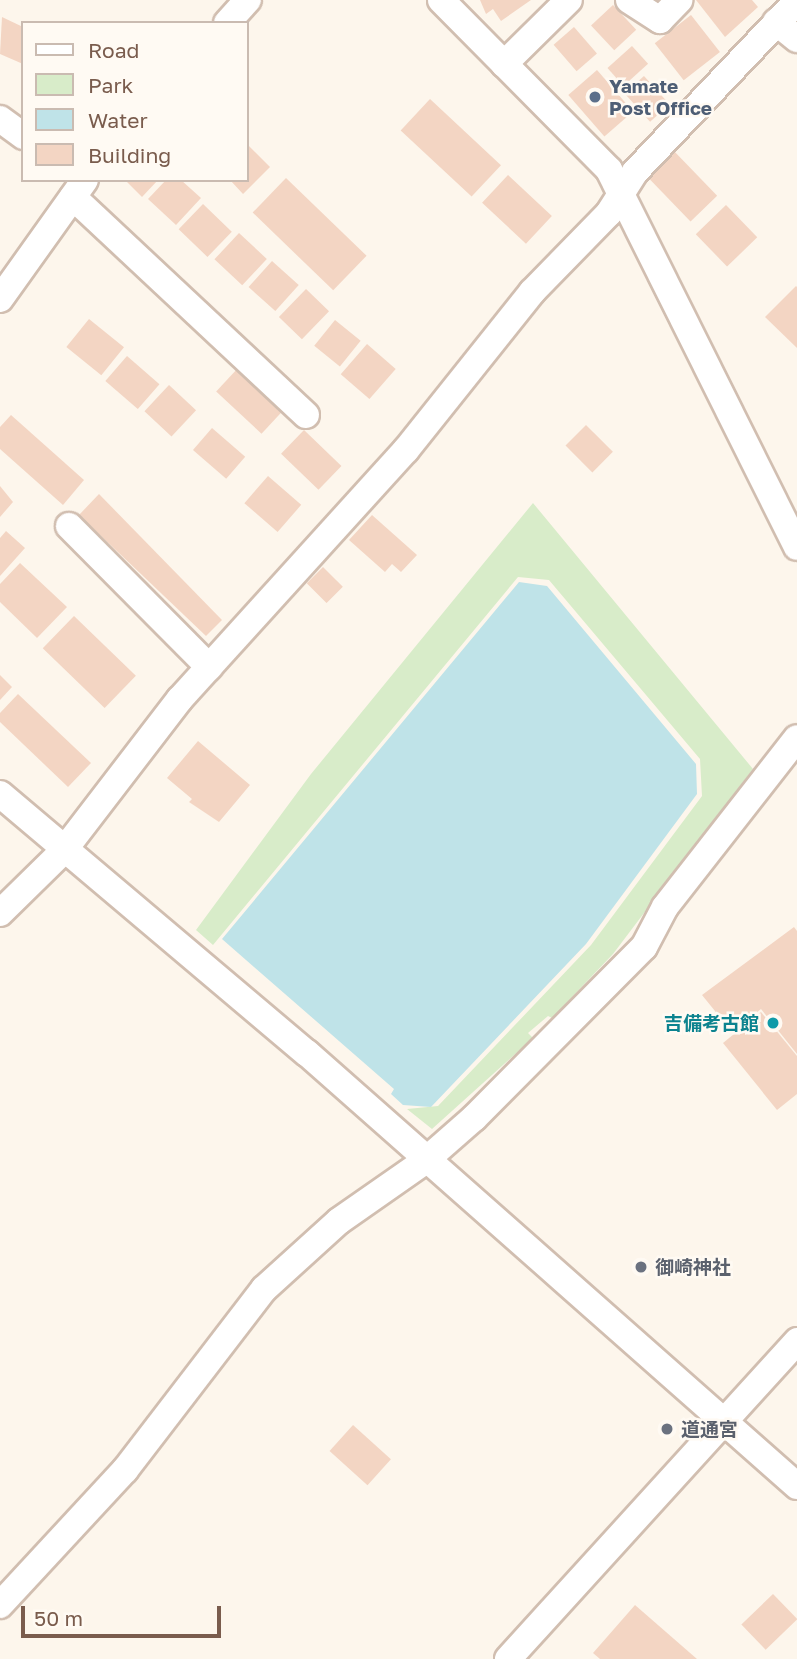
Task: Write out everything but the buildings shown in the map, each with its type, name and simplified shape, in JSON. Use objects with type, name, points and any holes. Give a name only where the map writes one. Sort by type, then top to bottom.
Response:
[{"type":"street","points":[[229,21],[248,0]]},
{"type":"street","points":[[441,0],[609,170],[624,192],[797,547]]},
{"type":"street","points":[[504,64],[569,0]]},
{"type":"street","points":[[629,0],[660,20],[679,0]]},
{"type":"street","points":[[0,913],[64,850],[209,667],[405,450],[532,292],[624,192],[635,172],[797,1]]},
{"type":"street","points":[[776,22],[797,38]]},
{"type":"street","points":[[0,119],[21,135]]},
{"type":"street","points":[[0,299],[81,185],[306,415]]},
{"type":"street","points":[[69,526],[209,667]]},
{"type":"street","points":[[0,1605],[125,1470],[264,1289],[339,1221],[425,1161],[523,1072],[644,947],[665,907],[797,738]]},
{"type":"street","points":[[0,794],[307,1053],[425,1161],[797,1486]]},
{"type":"street","points":[[508,1659],[797,1341]]},
{"type":"green space","points":[[533,503],[753,769],[613,954],[552,1018],[548,1016],[528,1033],[533,1038],[432,1129],[407,1109],[438,1106],[591,945],[702,796],[700,759],[549,580],[518,577],[213,945],[196,930],[311,774]]},
{"type":"water","points":[[519,582],[547,586],[696,764],[697,794],[586,944],[431,1107],[403,1105],[391,1094],[394,1089],[222,939]]},
{"type":"place","name":"Yamate Post Office","points":[[595,97]]},
{"type":"place","name":"吉備考古館","points":[[773,1023]]},
{"type":"place","name":"御崎神社","points":[[641,1267]]},
{"type":"place","name":"道通宮","points":[[667,1429]]}]
